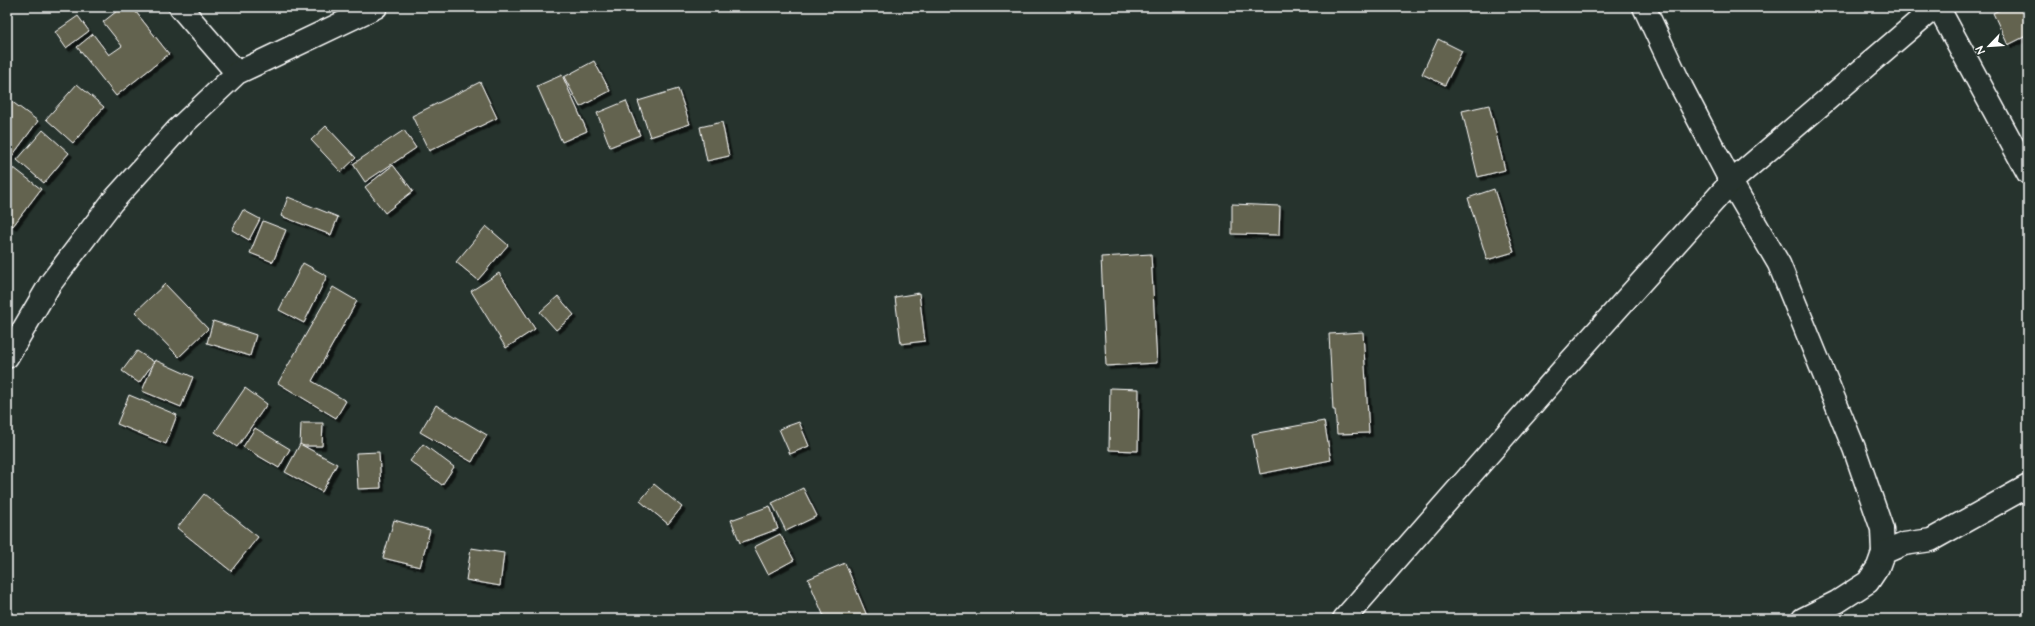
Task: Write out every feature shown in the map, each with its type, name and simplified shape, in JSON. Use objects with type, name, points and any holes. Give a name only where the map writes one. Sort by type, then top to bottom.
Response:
[{"type":"street","points":[[180,7],[237,73]]},
{"type":"street","points":[[7,357],[50,284],[112,202],[178,129],[237,73],[376,7]]},
{"type":"street","points":[[1644,7],[1682,88],[1731,182],[1778,264],[1854,448],[1882,529],[1883,553],[1878,567],[1868,582],[1837,602],[1803,619]]},
{"type":"street","points":[[1344,619],[1561,372],[1731,182],[1937,7],[2028,173]]},
{"type":"street","points":[[1883,553],[1904,544],[1930,540],[2028,486]]},
{"type":"building","points":[[122,7],[132,7],[169,54],[116,96],[77,47],[93,34],[109,55],[122,46],[103,22]]},
{"type":"building","points":[[2005,7],[2028,7],[2028,35],[2008,45],[1993,13]]},
{"type":"building","points":[[78,16],[89,31],[66,48],[55,32]]},
{"type":"building","points":[[1438,39],[1462,51],[1445,85],[1422,74]]},
{"type":"building","points":[[594,61],[610,91],[580,107],[564,77]]},
{"type":"building","points":[[562,75],[587,131],[562,142],[537,86]]},
{"type":"building","points":[[480,82],[497,118],[429,151],[412,116]]},
{"type":"building","points":[[77,84],[104,107],[73,143],[46,119]]},
{"type":"building","points":[[678,89],[690,124],[650,137],[638,101]]},
{"type":"building","points":[[7,98],[38,121],[7,163]]},
{"type":"building","points":[[626,101],[640,135],[610,147],[597,113]]},
{"type":"building","points":[[1489,105],[1505,170],[1478,177],[1462,111]]},
{"type":"building","points":[[722,122],[729,156],[707,161],[700,127]]},
{"type":"building","points":[[326,126],[356,158],[341,172],[311,140]]},
{"type":"building","points":[[43,130],[69,153],[44,183],[17,160]]},
{"type":"building","points":[[404,130],[416,148],[365,182],[353,164]]},
{"type":"building","points":[[393,165],[413,191],[385,213],[365,187]]},
{"type":"building","points":[[14,168],[41,189],[13,226],[7,222],[7,177]]},
{"type":"building","points":[[1494,189],[1514,252],[1487,260],[1468,198]]},
{"type":"building","points":[[288,197],[338,217],[331,235],[281,216]]},
{"type":"building","points":[[1232,204],[1280,206],[1279,235],[1232,234]]},
{"type":"building","points":[[243,210],[260,219],[249,240],[232,230]]},
{"type":"building","points":[[263,221],[286,230],[273,262],[250,253]]},
{"type":"building","points":[[486,226],[508,245],[478,280],[456,262]]},
{"type":"building","points":[[1151,254],[1157,363],[1106,366],[1101,257]]},
{"type":"building","points":[[303,263],[327,276],[304,323],[279,310]]},
{"type":"building","points":[[499,273],[535,329],[506,348],[471,291]]},
{"type":"building","points":[[165,284],[208,329],[179,357],[135,312]]},
{"type":"building","points":[[333,287],[357,301],[312,381],[346,401],[336,418],[278,383]]},
{"type":"building","points":[[919,293],[925,341],[901,344],[895,297]]},
{"type":"building","points":[[558,296],[574,315],[556,330],[540,312]]},
{"type":"building","points":[[213,321],[256,335],[250,356],[207,343]]},
{"type":"building","points":[[1363,332],[1369,433],[1337,434],[1335,410],[1333,410],[1329,334]]},
{"type":"building","points":[[137,351],[154,362],[139,383],[122,371]]},
{"type":"building","points":[[155,360],[193,377],[181,407],[142,391]]},
{"type":"building","points":[[245,388],[267,404],[237,447],[215,432]]},
{"type":"building","points":[[1110,388],[1139,389],[1138,451],[1109,450]]},
{"type":"building","points":[[129,395],[177,415],[166,444],[117,424]]},
{"type":"building","points":[[436,405],[487,435],[472,462],[420,432]]},
{"type":"building","points":[[1324,421],[1331,460],[1260,474],[1252,434]]},
{"type":"building","points":[[799,422],[809,446],[790,454],[779,429]]},
{"type":"building","points":[[301,423],[323,423],[322,446],[300,446]]},
{"type":"building","points":[[255,428],[290,449],[279,468],[243,447]]},
{"type":"building","points":[[300,444],[337,464],[322,492],[285,472]]},
{"type":"building","points":[[423,444],[454,467],[442,485],[410,461]]},
{"type":"building","points":[[379,452],[381,488],[358,489],[356,453]]},
{"type":"building","points":[[654,484],[682,507],[668,524],[640,501]]},
{"type":"building","points":[[803,488],[817,516],[786,531],[772,503]]},
{"type":"building","points":[[204,494],[258,537],[231,571],[177,528]]},
{"type":"building","points":[[770,506],[778,529],[740,543],[731,520]]},
{"type":"building","points":[[394,520],[430,530],[420,567],[383,558]]},
{"type":"building","points":[[780,534],[794,560],[768,574],[754,547]]},
{"type":"building","points":[[471,548],[504,553],[500,586],[466,580]]},
{"type":"building","points":[[845,563],[867,616],[860,619],[825,619],[808,579]]}]
